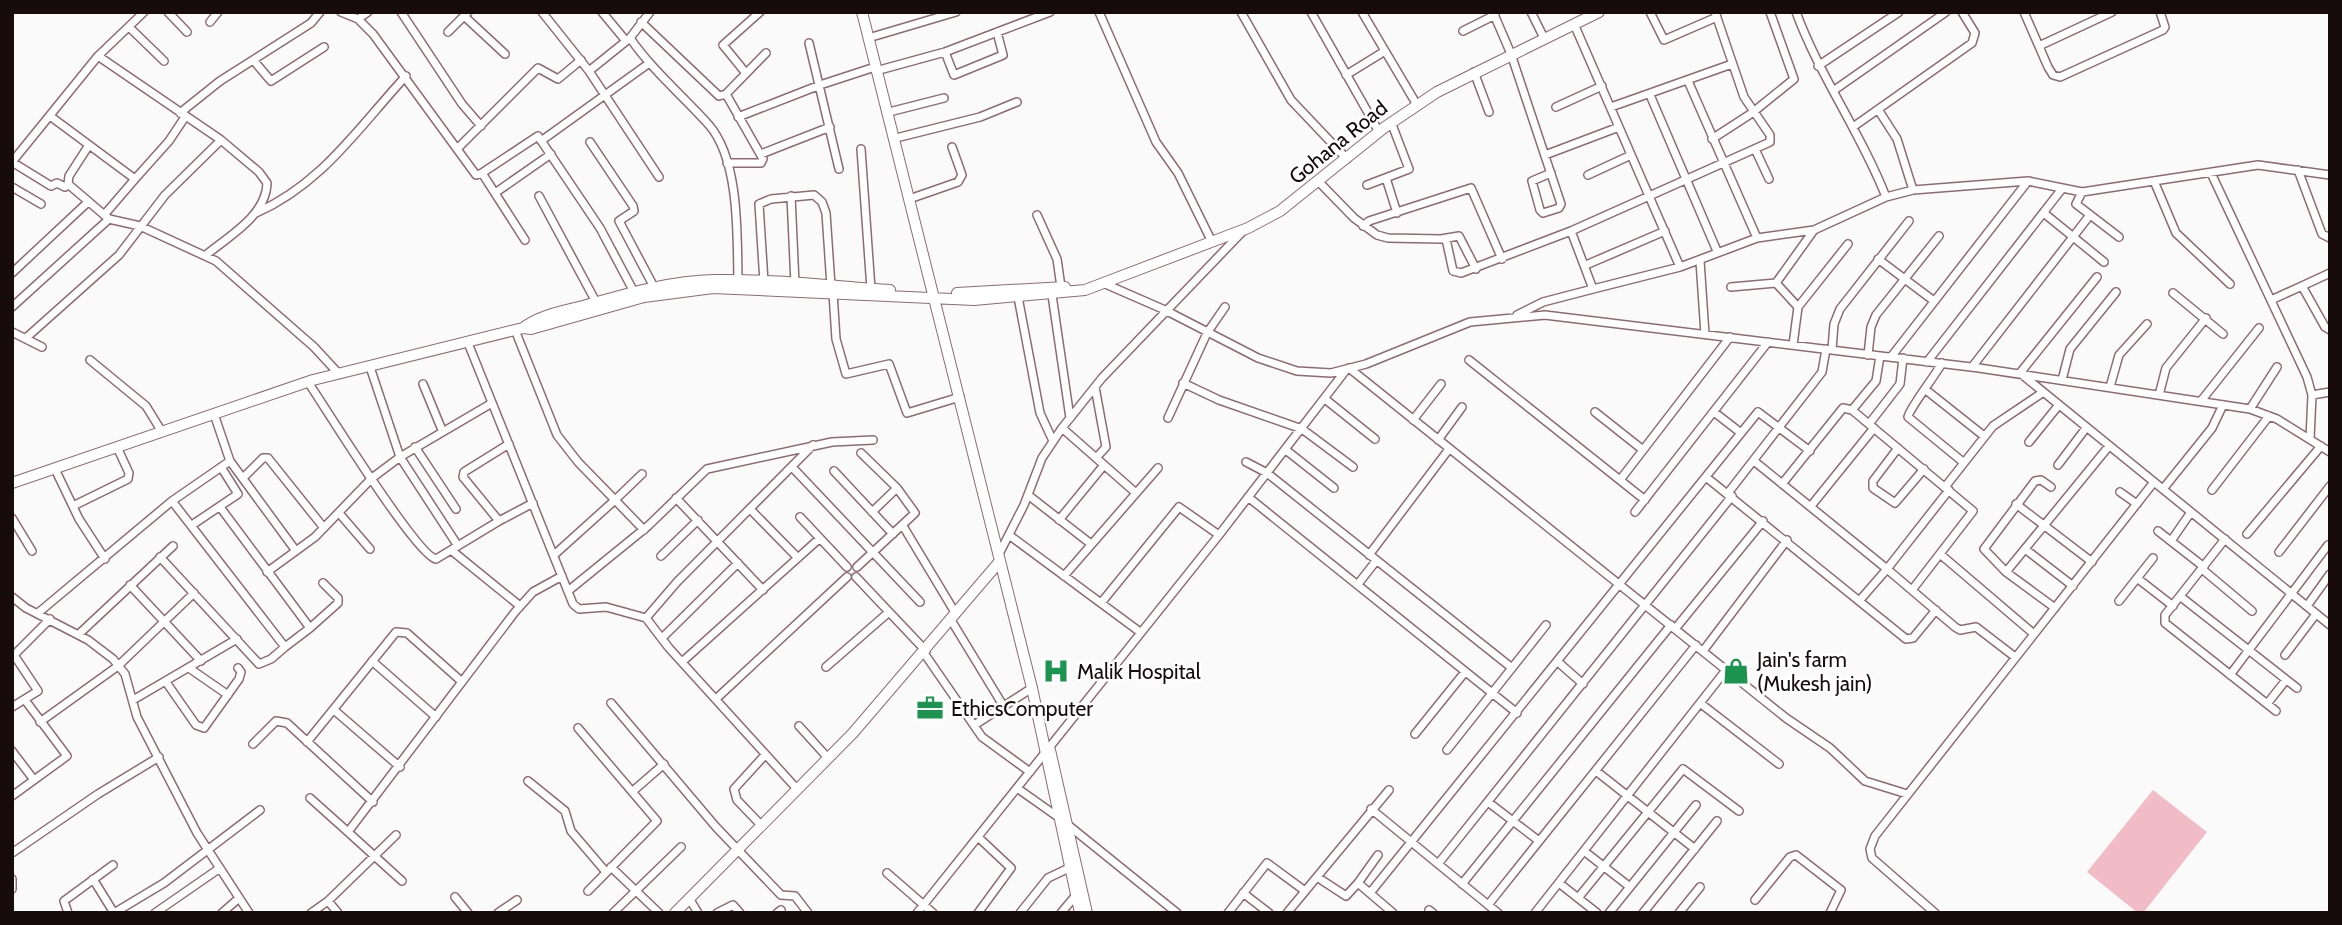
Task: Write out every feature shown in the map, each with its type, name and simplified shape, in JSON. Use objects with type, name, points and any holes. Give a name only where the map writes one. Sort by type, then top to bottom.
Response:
[{"type":"main road","points":[[862,12],[900,137],[927,245],[935,294]]},
{"type":"main road","points":[[869,12],[879,68],[1087,913]]},
{"type":"main road","name":"Gohana Road","points":[[1098,284],[1245,229],[1280,211],[1391,122],[1418,105],[1474,72],[1599,12]]},
{"type":"main road","points":[[519,329],[530,322],[634,292],[714,280],[832,290],[1018,297],[1052,295],[1098,284]]},
{"type":"main road","points":[[12,483],[308,382],[680,290],[795,284],[832,290],[871,289],[935,294],[1098,284]]},
{"type":"main road","points":[[675,913],[828,758],[925,652],[1000,557]]},
{"type":"main road","points":[[1047,750],[1058,817],[1080,913]]},
{"type":"street","points":[[68,184],[65,187],[57,183],[51,186],[12,162],[99,55],[144,12]]},
{"type":"street","points":[[168,12],[187,32]]},
{"type":"street","points":[[210,22],[218,12]]},
{"type":"street","points":[[12,307],[106,217],[169,141],[183,115],[220,81],[311,23],[320,12]]},
{"type":"street","points":[[341,12],[358,19],[406,76],[476,175],[538,136],[600,228],[634,292]]},
{"type":"street","points":[[358,19],[368,12]]},
{"type":"street","points":[[401,12],[462,104],[481,126]]},
{"type":"street","points":[[542,12],[589,71],[659,177]]},
{"type":"street","points":[[602,12],[709,126],[727,163],[736,219],[738,281]]},
{"type":"street","points":[[589,71],[628,39],[650,12]]},
{"type":"street","points":[[745,72],[723,45],[760,12]]},
{"type":"street","points":[[875,36],[956,12]]},
{"type":"street","points":[[1099,12],[1156,142],[1178,173],[1212,242]]},
{"type":"street","points":[[1241,12],[1291,100],[1347,159]]},
{"type":"street","points":[[1311,12],[1379,132]]},
{"type":"street","points":[[1362,12],[1418,105]]},
{"type":"street","points":[[1531,12],[1544,38]]},
{"type":"street","points":[[1446,239],[1453,271],[1461,273],[1476,269],[1571,231],[1770,142],[1771,137],[1752,113],[1716,15],[1664,40],[1650,12]]},
{"type":"street","points":[[1712,139],[1752,113],[1794,79],[1770,12]]},
{"type":"street","points":[[1797,12],[1818,66],[1853,127],[1886,197]]},
{"type":"street","points":[[1818,66],[1899,12]]},
{"type":"street","points":[[1832,91],[1946,12]]},
{"type":"street","points":[[1853,127],[1972,43],[1975,33],[1962,12]]},
{"type":"street","points":[[2024,12],[2053,75],[2060,78],[2163,30],[2165,27],[2160,12]]},
{"type":"street","points":[[2039,46],[2112,12]]},
{"type":"street","points":[[738,117],[820,85],[945,52],[1045,13]]},
{"type":"street","points":[[448,32],[466,14],[505,54]]},
{"type":"street","points":[[1463,31],[1494,14],[1511,54],[1561,204],[1559,208],[1543,213],[1539,210],[1532,181],[1550,173]]},
{"type":"street","points":[[642,22],[719,96],[726,94],[766,53]]},
{"type":"street","points":[[1574,24],[1680,267]]},
{"type":"street","points":[[129,27],[164,61]]},
{"type":"street","points":[[945,52],[954,75],[968,71],[1003,55],[997,33]]},
{"type":"street","points":[[809,43],[839,169]]},
{"type":"street","points":[[254,61],[269,81],[324,47]]},
{"type":"street","points":[[1346,75],[1385,51]]},
{"type":"street","points":[[99,55],[221,139],[259,172],[267,183],[263,202],[256,213]]},
{"type":"street","points":[[457,149],[538,68],[543,68],[555,79],[581,60]]},
{"type":"street","points":[[541,141],[648,64]]},
{"type":"street","points":[[1611,107],[1732,64]]},
{"type":"street","points":[[1474,72],[1489,112]]},
{"type":"street","points":[[206,255],[256,213],[285,200],[310,182],[406,76]]},
{"type":"street","points":[[1688,81],[1757,238]]},
{"type":"street","points":[[1556,107],[1602,86]]},
{"type":"street","points":[[726,94],[761,154],[761,163],[727,163]]},
{"type":"street","points":[[1650,95],[1717,251]]},
{"type":"street","points":[[893,111],[944,98]]},
{"type":"street","points":[[900,137],[980,117],[1017,102]]},
{"type":"street","points":[[1879,110],[1897,139],[1913,190]]},
{"type":"street","points":[[50,116],[135,179]]},
{"type":"street","points":[[1367,185],[1407,171],[1410,165],[1391,122]]},
{"type":"street","points":[[761,154],[830,127]]},
{"type":"street","points":[[1545,155],[1619,127]]},
{"type":"street","points":[[26,338],[119,255],[165,195],[221,139]]},
{"type":"street","points":[[590,142],[634,206],[634,211],[618,221],[654,288]]},
{"type":"street","points":[[68,184],[69,176],[89,145]]},
{"type":"street","points":[[915,197],[958,182],[962,175],[953,147]]},
{"type":"street","points":[[861,149],[871,289]]},
{"type":"street","points":[[1755,149],[1769,179]]},
{"type":"street","points":[[495,193],[551,154]]},
{"type":"street","points":[[1588,175],[1630,155]]},
{"type":"street","points":[[1517,316],[1543,302],[1680,267],[1757,238],[1814,230],[1886,197],[1913,190],[2028,181],[2061,190],[2082,192],[2258,165],[2329,176]]},
{"type":"street","points":[[2298,170],[2322,234],[2330,239]]},
{"type":"street","points":[[482,173],[525,240]]},
{"type":"street","points":[[2211,173],[2300,358],[2312,395],[2310,439]]},
{"type":"street","points":[[1386,178],[1397,213]]},
{"type":"street","points":[[1891,357],[2028,181]]},
{"type":"street","points":[[2154,181],[2176,233],[2230,284]]},
{"type":"street","points":[[1319,182],[1363,226],[1388,238],[1446,239],[1459,236],[1476,269]]},
{"type":"street","points":[[68,184],[106,217],[140,226],[206,255],[314,347],[339,374]]},
{"type":"street","points":[[1363,226],[1369,221],[1471,188],[1502,259]]},
{"type":"street","points":[[1927,362],[2045,214],[2061,190]]},
{"type":"street","points":[[13,192],[41,204]]},
{"type":"street","points":[[2082,192],[2075,203],[2119,237]]},
{"type":"street","points":[[763,286],[759,204],[792,196],[814,195],[822,202],[830,238],[838,352],[846,374],[889,364],[907,413],[960,397]]},
{"type":"street","points":[[792,196],[795,284]]},
{"type":"street","points":[[539,197],[596,302]]},
{"type":"street","points":[[12,272],[88,202]]},
{"type":"street","points":[[2045,214],[2104,262]]},
{"type":"street","points":[[1037,215],[1057,259],[1061,287]]},
{"type":"street","points":[[1972,367],[2090,215]]},
{"type":"street","points":[[1438,864],[1646,606],[1781,428],[1822,372],[1840,309],[1909,221]]},
{"type":"street","points":[[1000,557],[1042,458],[1062,428],[1095,387],[1165,310],[1245,229]]},
{"type":"street","points":[[1731,287],[1776,283],[1814,230]]},
{"type":"street","points":[[1571,231],[1593,289]]},
{"type":"street","points":[[1586,265],[1665,231]]},
{"type":"street","points":[[1868,355],[1874,320],[1939,236]]},
{"type":"street","points":[[1793,345],[1798,307],[1848,244]]},
{"type":"street","points":[[1878,259],[1934,302]]},
{"type":"street","points":[[1700,261],[1705,334]]},
{"type":"street","points":[[2271,300],[2330,273]]},
{"type":"street","points":[[2020,373],[2097,277]]},
{"type":"street","points":[[1776,283],[1798,307]]},
{"type":"street","points":[[1098,284],[1165,310],[1258,358],[1297,371],[1331,373],[1348,369],[1470,322],[1545,314],[2020,373],[2250,409],[2269,416],[2330,452]]},
{"type":"street","points":[[2302,286],[2320,320],[2330,330]]},
{"type":"street","points":[[2062,380],[2070,349],[2116,292]]},
{"type":"street","points":[[2173,293],[2223,334]]},
{"type":"street","points":[[1052,295],[1070,418]]},
{"type":"street","points":[[1018,297],[1040,413],[1053,442]]},
{"type":"street","points":[[1168,418],[1207,333],[1225,307]]},
{"type":"street","points":[[2320,320],[2330,315]]},
{"type":"street","points":[[2159,395],[2166,368],[2206,318]]},
{"type":"street","points":[[2110,387],[2119,355],[2147,324]]},
{"type":"street","points":[[2201,401],[2259,328]]},
{"type":"street","points":[[519,329],[557,435],[578,462],[644,530]]},
{"type":"street","points":[[12,332],[42,347]]},
{"type":"street","points":[[1620,480],[1730,337]]},
{"type":"street","points":[[468,342],[573,604],[579,609],[606,607],[646,618],[682,662],[797,789]]},
{"type":"street","points":[[1635,513],[1768,342]]},
{"type":"street","points":[[1852,410],[1876,381],[1880,356]]},
{"type":"street","points":[[1811,506],[1872,426],[1900,384],[1903,358]]},
{"type":"street","points":[[90,360],[146,406],[162,432]]},
{"type":"street","points":[[1469,360],[1645,500]]},
{"type":"street","points":[[1942,363],[1926,390],[1909,411],[1908,417],[1963,462]]},
{"type":"street","points":[[370,367],[400,457],[454,548],[520,606]]},
{"type":"street","points":[[2250,409],[2277,367]]},
{"type":"street","points":[[917,913],[1348,369]]},
{"type":"street","points":[[1348,369],[1726,670],[1830,748],[1865,781],[1907,794]]},
{"type":"street","points":[[2020,373],[2330,625]]},
{"type":"street","points":[[308,382],[428,556],[436,559],[533,503]]},
{"type":"street","points":[[1183,383],[1219,400],[1302,429],[1353,467]]},
{"type":"street","points":[[423,384],[442,430]]},
{"type":"street","points":[[1413,420],[1441,384]]},
{"type":"street","points":[[1095,387],[1106,447],[1096,458]]},
{"type":"street","points":[[1926,390],[1984,436]]},
{"type":"street","points":[[2312,395],[2330,392]]},
{"type":"street","points":[[1860,600],[1887,569],[1984,436],[1993,426],[2042,393]]},
{"type":"street","points":[[1325,399],[1375,439]]},
{"type":"street","points":[[267,572],[324,528],[372,478],[442,430],[492,403]]},
{"type":"street","points":[[2163,489],[2212,428],[2223,405]]},
{"type":"street","points":[[2029,442],[2058,406]]},
{"type":"street","points":[[1438,440],[1462,407]]},
{"type":"street","points":[[1782,484],[1843,408],[1852,410],[1899,448],[1973,511],[1912,590]]},
{"type":"street","points":[[1595,412],[1643,450]]},
{"type":"street","points":[[1714,412],[1741,433]]},
{"type":"street","points":[[1370,893],[1759,412],[1810,451]]},
{"type":"street","points":[[214,414],[230,461],[296,551]]},
{"type":"street","points":[[2212,490],[2269,416]]},
{"type":"street","points":[[1062,428],[1136,493]]},
{"type":"street","points":[[2058,465],[2086,428]]},
{"type":"street","points":[[568,591],[644,530],[707,468],[813,445],[873,440]]},
{"type":"street","points":[[499,521],[462,474],[509,444]]},
{"type":"street","points":[[646,618],[813,445]]},
{"type":"street","points":[[2006,572],[2109,446]]},
{"type":"street","points":[[2247,534],[2321,446]]},
{"type":"street","points":[[73,506],[128,479],[117,447]]},
{"type":"street","points":[[415,447],[456,509]]},
{"type":"street","points":[[1899,448],[1873,481],[1873,488],[1895,503],[1924,469]]},
{"type":"street","points":[[1358,584],[1373,558],[1450,449]]},
{"type":"street","points":[[1286,450],[1334,488]]},
{"type":"street","points":[[856,577],[857,567],[915,513],[897,488],[861,453]]},
{"type":"street","points":[[244,477],[263,458],[268,458],[324,528]]},
{"type":"street","points":[[38,613],[172,501],[230,461]]},
{"type":"street","points":[[1754,461],[1960,630],[1976,626],[2015,657]]},
{"type":"street","points":[[1246,462],[1267,473],[1511,668]]},
{"type":"street","points":[[1059,520],[1104,466]]},
{"type":"street","points":[[192,525],[239,492],[221,467]]},
{"type":"street","points":[[792,467],[920,602]]},
{"type":"street","points":[[1065,576],[1158,468]]},
{"type":"street","points":[[55,469],[73,506],[105,559]]},
{"type":"street","points":[[835,471],[893,534]]},
{"type":"street","points":[[554,555],[642,474]]},
{"type":"street","points":[[1706,477],[1909,640],[1936,610]]},
{"type":"street","points":[[2050,487],[2041,480],[2035,481],[2015,504],[1984,550],[2006,572],[2055,608]]},
{"type":"street","points":[[1935,913],[1872,858],[1870,849],[1875,836],[2154,482]]},
{"type":"street","points":[[2279,552],[2330,486]]},
{"type":"street","points":[[872,512],[897,488]]},
{"type":"street","points":[[2120,492],[2137,505]]},
{"type":"street","points":[[1028,495],[1091,544]]},
{"type":"street","points":[[1248,497],[1517,713]]},
{"type":"street","points":[[676,498],[763,590]]},
{"type":"street","points":[[172,501],[285,647]]},
{"type":"street","points":[[2015,504],[2092,562]]},
{"type":"street","points":[[220,507],[310,628]]},
{"type":"street","points":[[1101,603],[1179,507],[1219,535]]},
{"type":"street","points":[[750,509],[798,558]]},
{"type":"street","points":[[2171,541],[2191,512]]},
{"type":"street","points":[[339,513],[370,550]]},
{"type":"street","points":[[800,517],[847,567],[857,567]]},
{"type":"street","points":[[12,519],[32,551]]},
{"type":"street","points":[[661,556],[698,520]]},
{"type":"street","points":[[1462,884],[1763,521]]},
{"type":"street","points":[[903,526],[954,617],[987,684],[1004,707]]},
{"type":"street","points":[[2158,531],[2252,611]]},
{"type":"street","points":[[1009,535],[1140,632]]},
{"type":"street","points":[[682,662],[820,538]]},
{"type":"street","points":[[2225,539],[2164,619],[2168,626],[2276,711]]},
{"type":"street","points":[[1488,905],[1787,540]]},
{"type":"street","points":[[2230,675],[2328,545]]},
{"type":"street","points":[[79,634],[173,546]]},
{"type":"street","points":[[2025,549],[2073,586]]},
{"type":"street","points":[[1940,554],[2034,634]]},
{"type":"street","points":[[160,557],[259,664],[271,659],[338,603],[338,598],[323,583]]},
{"type":"street","points":[[2119,601],[2153,558]]},
{"type":"street","points":[[662,638],[738,563]]},
{"type":"street","points":[[717,698],[846,576],[847,567]]},
{"type":"street","points":[[2307,606],[2330,574]]},
{"type":"street","points":[[348,832],[520,606],[533,593],[562,576]]},
{"type":"street","points":[[846,576],[856,577],[925,652],[988,743],[1030,772]]},
{"type":"street","points":[[2137,578],[2173,606]]},
{"type":"street","points":[[130,585],[201,661]]},
{"type":"street","points":[[40,722],[118,666],[194,593]]},
{"type":"street","points":[[12,597],[26,608],[79,634],[125,674],[137,717],[208,851],[249,913]]},
{"type":"street","points":[[2180,597],[2297,688]]},
{"type":"street","points":[[12,608],[26,608]]},
{"type":"street","points":[[826,667],[889,612]]},
{"type":"street","points":[[2285,655],[2316,614]]},
{"type":"street","points":[[12,707],[38,691],[13,655],[50,619]]},
{"type":"street","points":[[1447,750],[1546,625]]},
{"type":"street","points":[[307,742],[396,632],[402,631],[461,681]]},
{"type":"street","points":[[133,700],[237,639]]},
{"type":"street","points":[[372,662],[436,717]]},
{"type":"street","points":[[1558,662],[1583,684]]},
{"type":"street","points":[[189,668],[228,695]]},
{"type":"street","points":[[166,682],[202,729],[207,726],[240,675],[238,668]]},
{"type":"street","points":[[1535,913],[1726,670]]},
{"type":"street","points":[[1415,734],[1465,672]]},
{"type":"street","points":[[2267,704],[2286,680]]},
{"type":"street","points":[[976,724],[1032,688]]},
{"type":"street","points":[[12,796],[66,756],[25,700]]},
{"type":"street","points":[[611,703],[737,849],[782,895],[795,897],[808,913]]},
{"type":"street","points":[[1700,703],[1779,764]]},
{"type":"street","points":[[334,710],[400,767]]},
{"type":"street","points":[[253,744],[276,721],[287,723],[373,802]]},
{"type":"street","points":[[799,726],[828,758]]},
{"type":"street","points":[[578,728],[657,821],[588,891]]},
{"type":"street","points":[[12,751],[34,780]]},
{"type":"street","points":[[761,825],[737,800],[734,789],[765,755]]},
{"type":"street","points":[[12,853],[98,794],[159,757]]},
{"type":"street","points":[[633,792],[664,764]]},
{"type":"street","points":[[1578,898],[1684,769],[1739,811]]},
{"type":"street","points":[[1596,771],[1695,849]]},
{"type":"street","points":[[527,781],[565,811],[571,831],[608,870],[659,913]]},
{"type":"street","points":[[1017,788],[1058,817]]},
{"type":"street","points":[[1287,913],[1389,790]]},
{"type":"street","points":[[310,798],[402,881]]},
{"type":"street","points":[[1489,802],[1539,841]]},
{"type":"street","points":[[1609,913],[1696,805]]},
{"type":"street","points":[[93,879],[114,913],[164,883],[260,810]]},
{"type":"street","points":[[1371,810],[1498,913]]},
{"type":"street","points":[[1643,913],[1717,821]]},
{"type":"street","points":[[1067,824],[1177,913]]},
{"type":"street","points":[[311,913],[328,901],[396,835]]},
{"type":"street","points":[[978,837],[1011,868],[978,913]]},
{"type":"street","points":[[613,913],[681,847]]},
{"type":"street","points":[[1584,851],[1630,887]]},
{"type":"street","points":[[1317,877],[1346,896],[1378,855]]},
{"type":"street","points":[[1755,900],[1790,857],[1796,855],[1841,890],[1830,913]]},
{"type":"street","points":[[1228,913],[1267,863],[1306,891]]},
{"type":"street","points":[[68,913],[64,901],[113,865]]},
{"type":"street","points":[[155,913],[220,868]]},
{"type":"street","points":[[1020,913],[1048,878],[1069,868]]},
{"type":"street","points":[[887,873],[933,913]]},
{"type":"street","points":[[12,879],[12,889]]},
{"type":"street","points":[[1357,883],[1394,913]]},
{"type":"street","points":[[1559,883],[1597,913]]},
{"type":"street","points":[[1679,913],[1700,887]]},
{"type":"street","points":[[1243,893],[1269,913]]},
{"type":"street","points":[[1060,913],[1076,895]]},
{"type":"street","points":[[455,897],[468,913]]},
{"type":"street","points":[[222,913],[239,898]]},
{"type":"street","points":[[689,898],[698,913]]},
{"type":"street","points":[[498,913],[517,900]]},
{"type":"street","points":[[328,901],[338,913]]},
{"type":"street","points":[[717,913],[733,905],[740,913]]},
{"type":"shaded area","points":[[2153,790],[2207,832],[2143,913],[2138,913],[2087,872]]},
{"type":"place","name":"Malik Hospital","points":[[1056,671]]},
{"type":"place","name":"Jain's farm (Mukesh jain)","points":[[1736,671]]},
{"type":"place","name":"EthicsComputer","points":[[930,708]]}]
